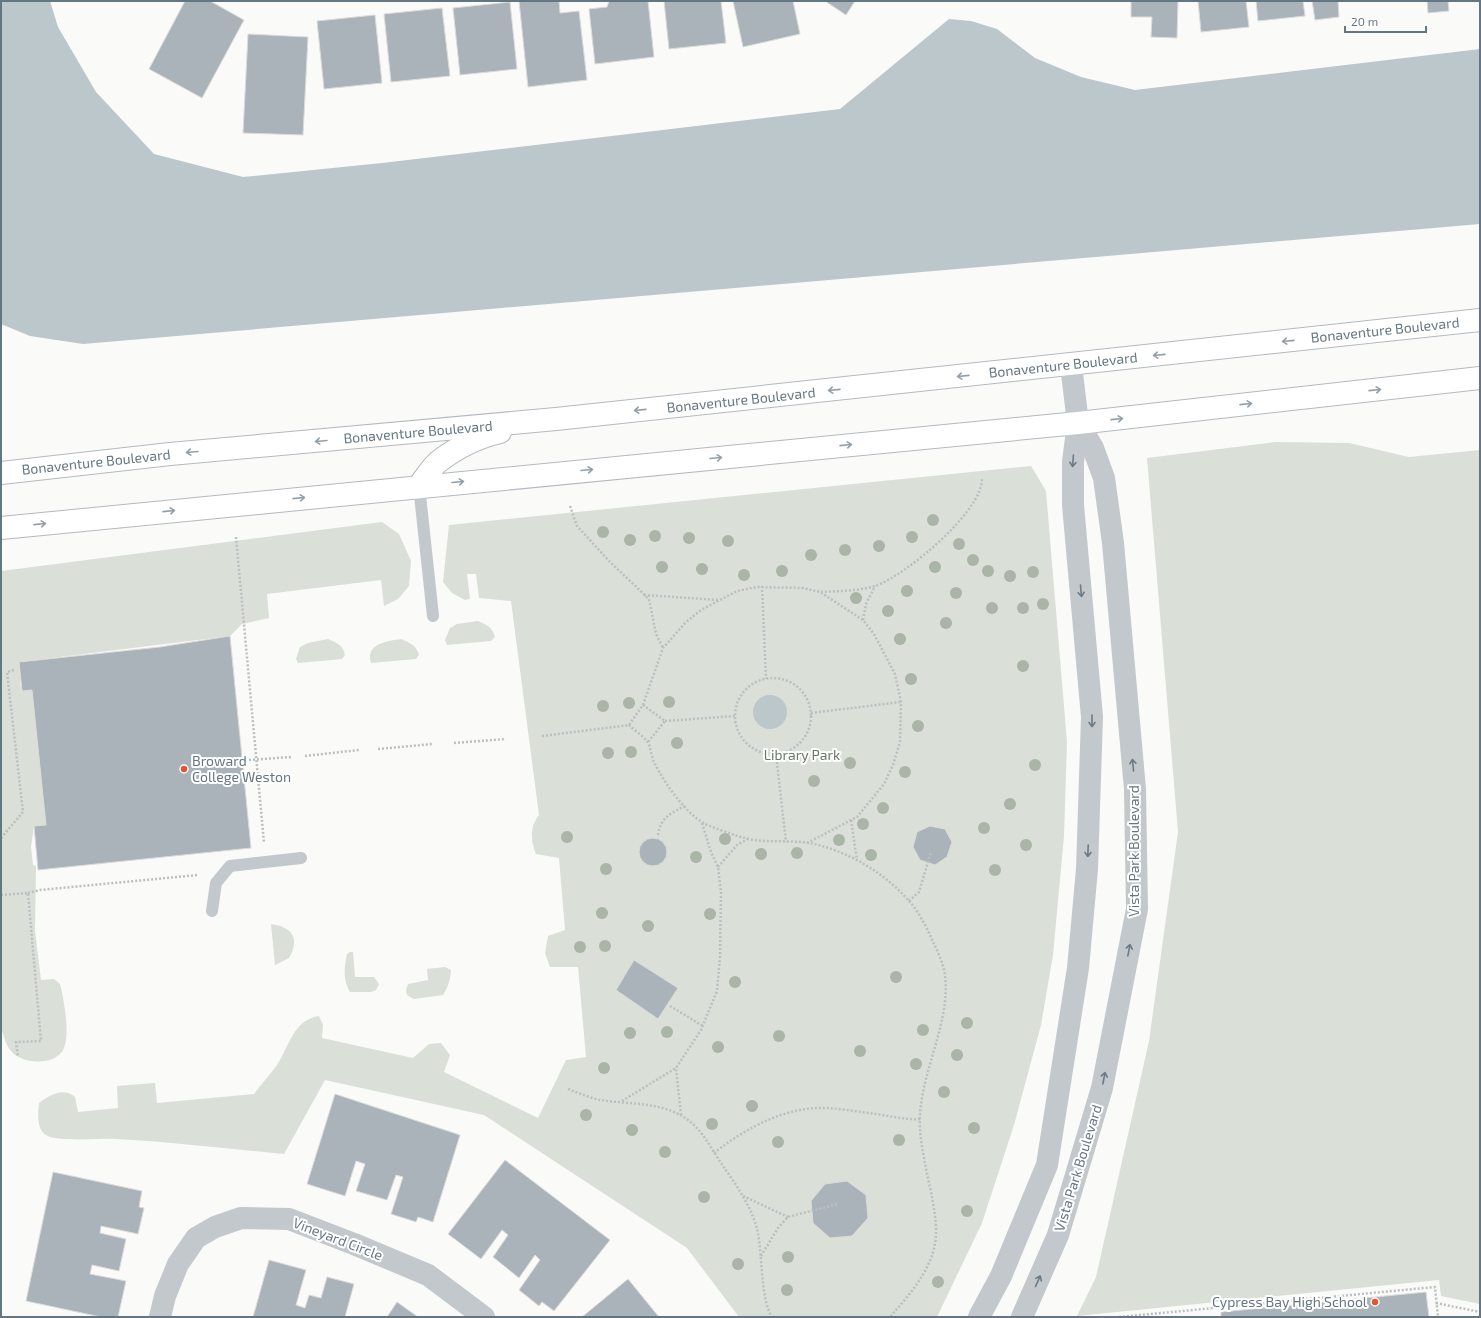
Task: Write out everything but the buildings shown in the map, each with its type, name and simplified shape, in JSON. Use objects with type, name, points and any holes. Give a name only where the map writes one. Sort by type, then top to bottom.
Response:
[{"type":"main road","name":"Bonaventure Boulevard","points":[[1,473],[170,454],[556,419],[1480,320]]},
{"type":"main road","points":[[1,528],[419,486],[1078,423],[1480,378]]},
{"type":"main road","points":[[419,486],[438,462],[460,448],[487,435],[556,419]]},
{"type":"street","name":"Vista Park Boulevard","points":[[979,1317],[1001,1276],[1047,1164],[1078,968],[1087,869],[1092,717],[1073,505],[1073,462],[1078,423],[1071,364]]},
{"type":"street","name":"Vista Park Boulevard","points":[[1022,1317],[1058,1235],[1102,1088],[1137,909],[1135,789],[1113,543],[1104,478],[1093,448],[1078,423]]},
{"type":"street","name":"Vineyard Circle","points":[[160,1317],[165,1296],[178,1264],[196,1238],[215,1227],[242,1218],[289,1219],[354,1244],[428,1275],[484,1317]]},
{"type":"lane","points":[[419,486],[433,616]]},
{"type":"lane","points":[[212,911],[216,883],[230,866],[301,858]]},
{"type":"path","points":[[542,736],[629,725],[643,705],[663,648],[686,622],[719,600],[737,591],[762,586],[803,588],[820,592],[875,586],[906,570],[938,543],[971,506],[982,484],[982,479]]},
{"type":"path","points":[[570,506],[577,526],[610,562],[649,599],[656,634],[663,648]]},
{"type":"path","points":[[236,537],[264,844]]},
{"type":"path","points":[[762,586],[766,679]]},
{"type":"path","points":[[863,620],[866,604],[875,586]]},
{"type":"path","points":[[806,843],[857,816],[884,784],[900,742],[901,702],[895,674],[874,634],[863,620],[820,592]]},
{"type":"path","points":[[644,595],[719,600]]},
{"type":"path","points":[[1,838],[23,812],[6,672],[14,670]]},
{"type":"path","points":[[766,679],[779,679],[792,683],[801,690],[808,701],[811,713],[810,725],[805,736],[798,745],[787,752],[776,754],[763,754],[752,748],[743,740],[737,729],[734,716],[737,703],[744,691],[754,683],[766,679]]},
{"type":"path","points":[[811,713],[901,702]]},
{"type":"path","points":[[643,705],[665,721],[734,716]]},
{"type":"path","points":[[648,742],[665,721]]},
{"type":"path","points":[[629,725],[648,742],[654,762],[669,787],[702,823],[741,838],[818,844],[857,860],[881,876],[909,901],[929,933],[938,953],[945,979],[946,991],[943,1016],[927,1075],[921,1119],[922,1146],[936,1228],[934,1244],[931,1258],[924,1274],[913,1291],[890,1317]]},
{"type":"path","points":[[454,743],[506,739]]},
{"type":"path","points":[[378,749],[433,744]]},
{"type":"path","points":[[305,756],[359,750]]},
{"type":"path","points":[[776,754],[786,842]]},
{"type":"path","points":[[249,760],[291,757]]},
{"type":"path","points":[[658,835],[664,818],[685,806]]},
{"type":"path","points":[[851,820],[857,860]]},
{"type":"path","points":[[622,1102],[676,1068],[703,1026],[717,991],[721,923],[721,892],[718,867],[711,852],[702,823]]},
{"type":"path","points":[[718,867],[737,845],[749,839]]},
{"type":"path","points":[[909,901],[918,892],[931,852]]},
{"type":"path","points":[[1,895],[28,893],[67,887],[201,875]]},
{"type":"path","points":[[18,1056],[16,1042],[41,1041],[28,893]]},
{"type":"path","points":[[670,1006],[703,1026]]},
{"type":"path","points":[[676,1068],[676,1080],[681,1115]]},
{"type":"path","points":[[568,1090],[599,1099],[643,1103],[681,1115],[695,1127],[743,1196],[758,1232],[765,1291],[769,1313],[772,1317]]},
{"type":"path","points":[[714,1153],[740,1134],[792,1110],[827,1108],[878,1114],[904,1120],[921,1119]]},
{"type":"path","points":[[743,1196],[788,1217]]},
{"type":"path","points":[[761,1256],[778,1228],[788,1217],[838,1204]]},
{"type":"path","points":[[1119,1317],[1435,1287],[1438,1317]]},
{"type":"path","points":[[1436,1303],[1480,1312]]},
{"type":"green space","points":[[1275,442],[1349,443],[1409,457],[1480,450],[1480,1304],[1441,1296],[1439,1280],[1077,1316],[1096,1277],[1149,1041],[1178,832],[1147,458]]},
{"type":"green space","name":"Library Park","points":[[1031,466],[1046,491],[1067,742],[1064,836],[1053,955],[1041,1025],[1014,1125],[982,1223],[937,1317],[739,1317],[687,1248],[484,1115],[325,1080],[284,1154],[139,1140],[62,1139],[48,1136],[41,1130],[38,1112],[39,1103],[52,1095],[61,1092],[75,1097],[78,1112],[118,1108],[117,1086],[155,1083],[157,1103],[254,1094],[277,1065],[297,1029],[303,1023],[319,1016],[323,1025],[322,1038],[413,1058],[429,1044],[441,1043],[450,1055],[444,1072],[538,1118],[566,1060],[586,1057],[578,967],[550,967],[545,953],[548,936],[565,930],[559,858],[536,854],[533,844],[532,830],[539,815],[511,601],[479,598],[476,574],[467,574],[470,599],[465,600],[452,593],[443,582],[449,525]]},
{"type":"green space","points":[[382,522],[399,534],[411,561],[409,586],[398,599],[384,606],[381,580],[267,594],[269,618],[242,624],[230,636],[19,662],[21,691],[32,690],[46,825],[34,826],[31,847],[33,865],[36,866],[35,931],[41,980],[54,979],[60,984],[65,1007],[66,1042],[60,1054],[47,1061],[31,1061],[16,1056],[8,1046],[1,1029],[1,571]]},
{"type":"green space","points":[[478,621],[487,625],[491,629],[495,637],[491,641],[447,645],[445,640],[450,628],[457,624]]},
{"type":"green space","points":[[328,639],[337,643],[343,649],[345,655],[342,659],[298,663],[296,659],[300,647],[308,643]]},
{"type":"green space","points":[[401,639],[410,643],[416,649],[419,655],[416,659],[371,663],[370,656],[374,647],[384,642]]},
{"type":"green space","points":[[271,924],[285,928],[292,935],[294,940],[294,945],[289,958],[275,965]]},
{"type":"green space","points":[[353,952],[355,977],[374,977],[379,984],[376,990],[371,992],[350,992],[346,983],[345,964],[347,954]]},
{"type":"green space","points":[[445,967],[451,970],[448,984],[443,995],[414,999],[407,995],[406,990],[408,984],[428,980],[427,969]]},
{"type":"shaded area","points":[[1,1],[50,1],[58,27],[96,92],[154,154],[243,177],[382,163],[840,109],[949,19],[971,21],[997,29],[1035,58],[1081,77],[1135,90],[1480,49],[1480,224],[83,344],[30,336],[1,324]]},
{"type":"shaded area","points":[[767,695],[773,695],[777,696],[784,702],[787,712],[786,719],[780,726],[773,729],[767,729],[763,728],[756,722],[753,715],[753,709],[754,705],[760,698]]},
{"type":"place","name":"Broward College Weston","points":[[184,769]]},
{"type":"place","name":"Cypress Bay High School","points":[[1375,1302]]}]
